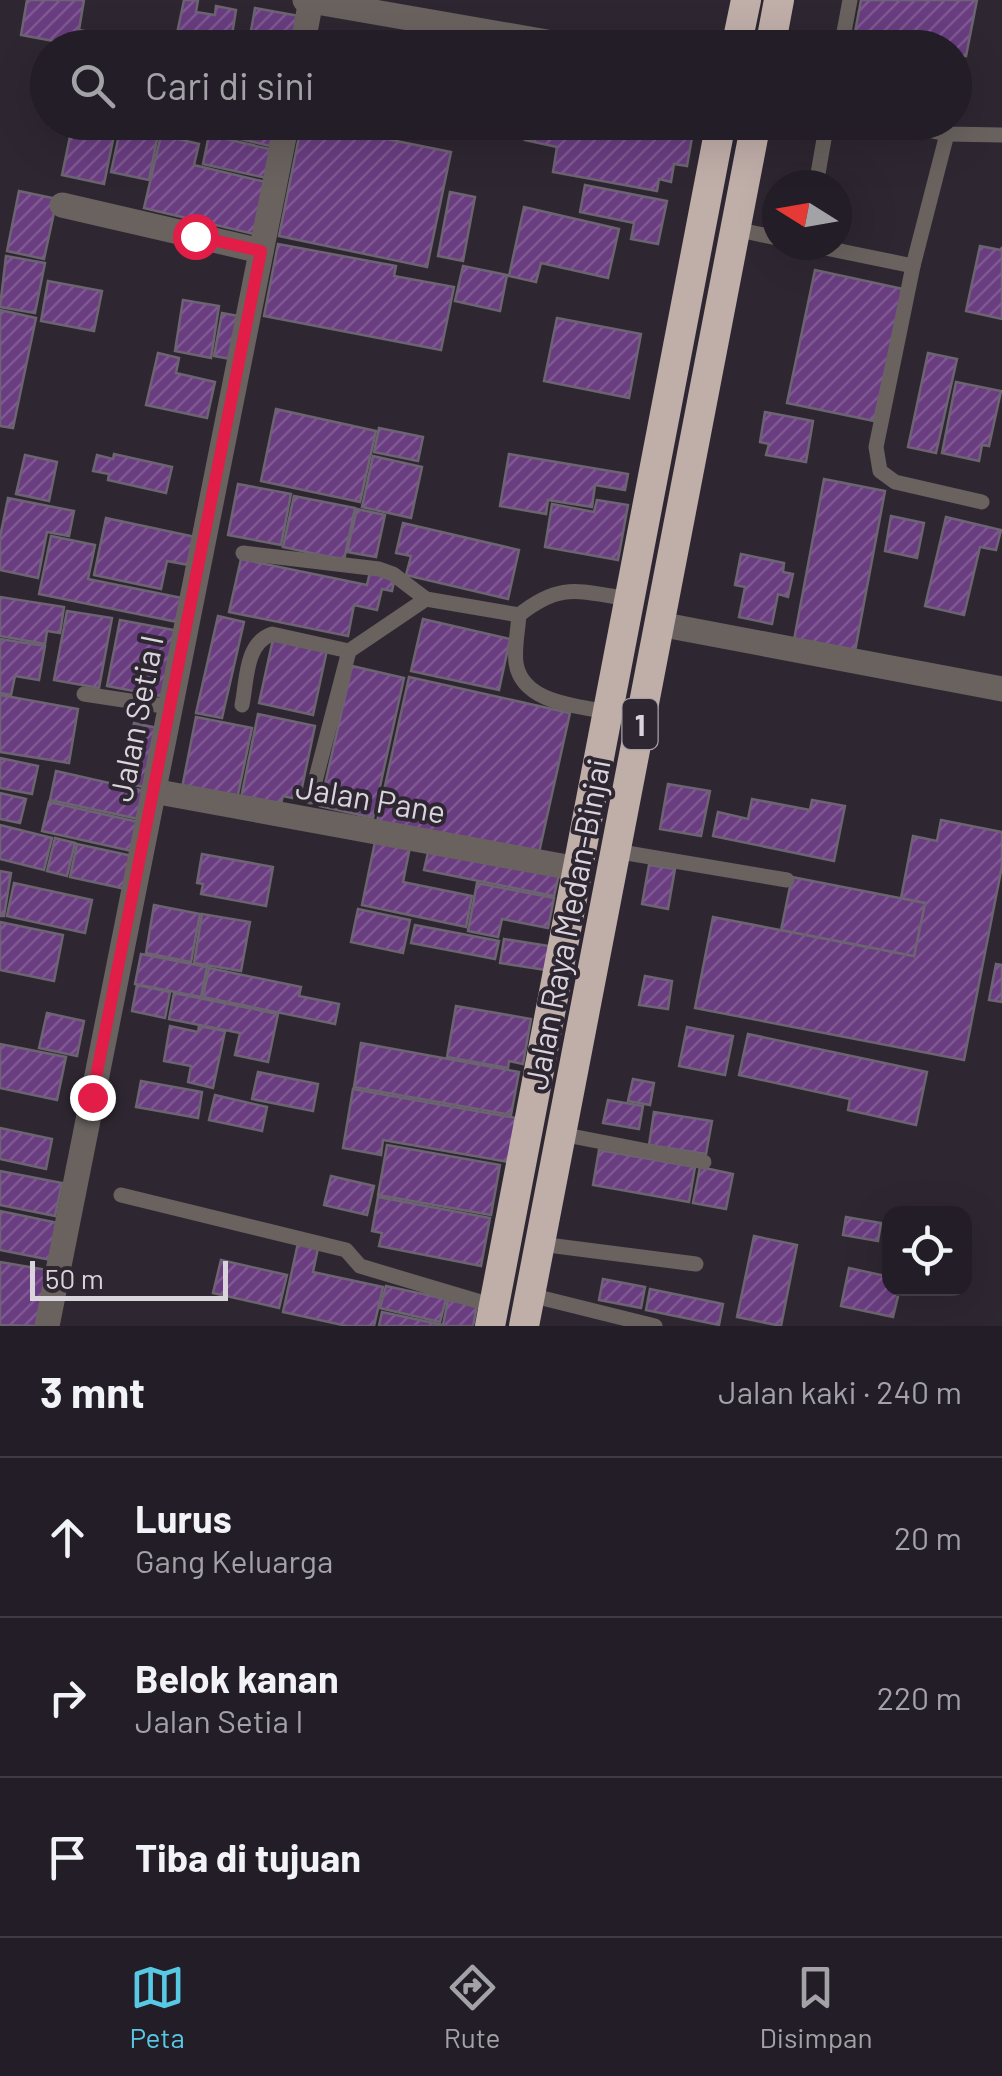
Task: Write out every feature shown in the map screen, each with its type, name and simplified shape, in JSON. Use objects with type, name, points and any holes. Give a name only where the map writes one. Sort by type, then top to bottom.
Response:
[{"type":"highway","points":[[740,30],[746,0]]},
{"type":"highway","points":[[773,30],[779,0]]},
{"type":"highway","name":"Jalan Raya Medan-Binjai","points":[[492,1316],[718,140]]},
{"type":"highway","name":"Jalan Raya Medan-Binjai","points":[[524,1326],[752,140]]},
{"type":"highway","points":[[660,440],[693,446]]},
{"type":"street","points":[[305,30],[309,0],[479,30]]},
{"type":"street","name":"Jalan Setia I","points":[[46,1326],[283,140]]},
{"type":"street","points":[[62,205],[261,251]]},
{"type":"street","points":[[659,624],[1002,690]]},
{"type":"street","name":"Jalan Pane","points":[[153,791],[578,869]]},
{"type":"lane","points":[[844,30],[850,0]]},
{"type":"lane","points":[[972,134],[1002,135]]},
{"type":"lane","points":[[819,170],[824,140]]},
{"type":"lane","points":[[945,140],[913,266],[876,447],[880,471],[894,482],[982,502]]},
{"type":"lane","points":[[735,229],[762,235]]},
{"type":"lane","points":[[852,253],[913,266]]},
{"type":"lane","points":[[244,553],[379,569],[393,574],[426,598],[519,615],[547,596],[564,590],[630,599]]},
{"type":"lane","points":[[311,798],[349,651],[426,598]]},
{"type":"lane","points":[[519,615],[516,665],[527,686],[550,700],[608,712]]},
{"type":"lane","points":[[242,705],[254,646],[261,638],[272,634],[349,651]]},
{"type":"lane","points":[[84,694],[170,707]]},
{"type":"lane","points":[[615,851],[787,880]]},
{"type":"lane","points":[[560,1134],[704,1162]]},
{"type":"lane","points":[[122,1194],[346,1250],[360,1266],[492,1316]]},
{"type":"lane","points":[[540,1244],[696,1264]]},
{"type":"lane","points":[[530,1295],[655,1326]]},
{"type":"building","points":[[27,0],[84,0],[79,30],[30,30],[30,37],[21,35]]},
{"type":"building","points":[[184,0],[198,0],[196,12],[215,15],[216,6],[236,10],[233,30],[178,30]]},
{"type":"building","points":[[861,0],[977,0],[971,30],[855,30]]},
{"type":"building","points":[[255,8],[299,16],[296,30],[251,30]]},
{"type":"building","points":[[69,140],[113,140],[104,184],[62,175]]},
{"type":"building","points":[[118,140],[157,140],[149,180],[111,172]]},
{"type":"building","points":[[160,140],[199,144],[194,165],[270,183],[258,235],[144,208]]},
{"type":"building","points":[[208,140],[231,140],[278,151],[271,179],[203,164]]},
{"type":"building","points":[[245,140],[272,140],[270,146]]},
{"type":"building","points":[[298,140],[391,140],[451,152],[427,267],[279,236]]},
{"type":"building","points":[[525,140],[692,140],[687,166],[674,164],[671,182],[659,179],[657,191],[553,172],[557,147]]},
{"type":"building","points":[[585,185],[667,201],[658,244],[631,239],[634,223],[580,212]]},
{"type":"building","points":[[19,191],[57,199],[44,259],[7,251]]},
{"type":"building","points":[[450,192],[475,197],[463,261],[438,256]]},
{"type":"building","points":[[524,207],[619,229],[608,278],[541,263],[536,282],[509,276]]},
{"type":"building","points":[[278,244],[396,266],[394,276],[454,287],[441,350],[264,316]]},
{"type":"building","points":[[980,246],[1001,250],[1002,247],[1002,319],[966,311]]},
{"type":"building","points":[[6,256],[45,263],[35,313],[0,307]]},
{"type":"building","points":[[463,266],[507,275],[500,311],[455,301]]},
{"type":"building","points":[[815,270],[903,289],[874,421],[787,403]]},
{"type":"building","points":[[48,281],[102,291],[94,331],[41,321]]},
{"type":"building","points":[[183,300],[219,306],[211,358],[175,351]]},
{"type":"building","points":[[0,310],[36,318],[13,428],[0,426]]},
{"type":"building","points":[[222,313],[244,317],[236,360],[214,356]]},
{"type":"building","points":[[557,318],[641,334],[629,398],[544,381]]},
{"type":"building","points":[[158,353],[179,358],[176,373],[215,382],[207,418],[146,405]]},
{"type":"building","points":[[928,353],[957,359],[936,453],[908,447]]},
{"type":"building","points":[[956,382],[1001,391],[989,446],[982,445],[979,461],[942,453]]},
{"type":"building","points":[[276,409],[376,431],[360,502],[261,481]]},
{"type":"building","points":[[765,412],[813,421],[806,462],[766,455],[769,444],[760,442]]},
{"type":"building","points":[[379,428],[423,437],[418,461],[374,452]]},
{"type":"building","points":[[114,454],[172,467],[166,493],[108,480],[109,474],[93,471],[97,455],[113,459]]},
{"type":"building","points":[[509,454],[628,474],[625,490],[595,485],[592,507],[548,500],[546,514],[500,506]]},
{"type":"building","points":[[25,455],[57,462],[49,501],[16,494]]},
{"type":"building","points":[[373,456],[422,467],[411,518],[362,507]]},
{"type":"building","points":[[824,479],[885,491],[855,651],[794,640]]},
{"type":"building","points":[[238,484],[291,494],[281,545],[228,535]]},
{"type":"building","points":[[294,496],[355,508],[344,560],[283,547]]},
{"type":"building","points":[[8,498],[74,511],[69,536],[47,532],[38,578],[0,570],[0,537]]},
{"type":"building","points":[[597,500],[628,505],[618,560],[545,547],[552,504],[594,512]]},
{"type":"building","points":[[357,509],[385,515],[376,557],[347,552]]},
{"type":"building","points":[[891,516],[924,523],[917,558],[885,551]]},
{"type":"building","points":[[946,517],[1001,530],[996,550],[980,547],[964,615],[925,606]]},
{"type":"building","points":[[106,518],[200,538],[194,566],[167,561],[161,589],[94,575]]},
{"type":"building","points":[[403,523],[519,550],[508,599],[406,575],[411,556],[396,553]]},
{"type":"building","points":[[51,536],[95,545],[88,579],[182,598],[177,622],[39,594]]},
{"type":"building","points":[[741,554],[784,563],[783,572],[793,574],[788,597],[778,594],[772,624],[739,617],[745,587],[735,585]]},
{"type":"building","points":[[241,559],[367,585],[370,572],[395,577],[392,591],[382,589],[377,610],[354,605],[348,636],[229,612]]},
{"type":"building","points":[[0,597],[64,607],[60,633],[47,631],[45,644],[0,636]]},
{"type":"building","points":[[67,611],[112,618],[99,688],[54,680]]},
{"type":"building","points":[[218,616],[244,622],[222,718],[196,713]]},
{"type":"building","points":[[423,619],[510,639],[499,690],[411,671]]},
{"type":"building","points":[[120,620],[179,631],[166,697],[107,686]]},
{"type":"building","points":[[0,639],[45,646],[39,680],[15,676],[11,695],[0,693]]},
{"type":"building","points":[[273,639],[327,650],[313,715],[259,703]]},
{"type":"building","points":[[352,666],[404,678],[373,818],[320,806]]},
{"type":"building","points":[[409,677],[570,713],[538,857],[377,822]]},
{"type":"building","points":[[0,695],[78,709],[69,763],[0,752]]},
{"type":"building","points":[[258,714],[315,726],[301,792],[294,791],[292,798],[283,796],[280,807],[241,798]]},
{"type":"building","points":[[196,717],[252,728],[237,799],[182,788]]},
{"type":"building","points":[[134,723],[162,729],[148,788],[121,782]]},
{"type":"building","points":[[0,758],[38,766],[32,794],[0,788]]},
{"type":"building","points":[[56,771],[149,792],[143,820],[50,800]]},
{"type":"building","points":[[668,784],[710,791],[701,836],[660,829]]},
{"type":"building","points":[[0,793],[26,799],[20,823],[0,819]]},
{"type":"building","points":[[752,799],[810,810],[812,800],[845,806],[834,861],[713,836],[718,812],[748,819]]},
{"type":"building","points":[[49,802],[143,823],[136,852],[42,831]]},
{"type":"building","points":[[941,820],[1002,832],[1002,866],[964,1060],[695,1008],[713,917],[914,956],[925,903],[901,898],[913,836],[937,841]]},
{"type":"building","points":[[0,825],[52,838],[44,870],[0,859]]},
{"type":"building","points":[[376,837],[411,842],[403,882],[472,896],[466,927],[362,905]]},
{"type":"building","points":[[55,838],[75,843],[67,876],[47,871]]},
{"type":"building","points":[[77,844],[137,857],[130,890],[70,877]]},
{"type":"building","points":[[430,844],[560,870],[554,896],[424,870]]},
{"type":"building","points":[[202,854],[273,867],[266,906],[201,894],[203,884],[197,883]]},
{"type":"building","points":[[649,865],[675,869],[668,909],[642,904]]},
{"type":"building","points":[[0,871],[11,873],[4,916],[0,916]]},
{"type":"building","points":[[792,877],[925,903],[914,956],[781,930]]},
{"type":"building","points":[[14,883],[92,900],[85,933],[7,916]]},
{"type":"building","points":[[477,883],[554,898],[548,928],[502,919],[498,937],[468,931]]},
{"type":"building","points":[[154,905],[200,914],[191,962],[146,953]]},
{"type":"building","points":[[358,909],[410,920],[403,953],[351,942]]},
{"type":"building","points":[[202,914],[250,922],[241,971],[194,963]]},
{"type":"building","points":[[0,922],[63,935],[54,981],[0,970]]},
{"type":"building","points":[[415,925],[499,941],[495,959],[411,943]]},
{"type":"building","points":[[504,939],[549,946],[546,970],[500,963]]},
{"type":"building","points":[[141,954],[207,967],[201,997],[135,984]]},
{"type":"building","points":[[996,964],[1002,965],[1002,1002],[989,1000]]},
{"type":"building","points":[[209,968],[301,987],[299,996],[339,1004],[335,1024],[203,997]]},
{"type":"building","points":[[645,976],[672,981],[668,1009],[639,1005]]},
{"type":"building","points":[[137,985],[170,992],[165,1018],[132,1011]]},
{"type":"building","points":[[174,993],[278,1014],[268,1062],[235,1055],[240,1033],[169,1019]]},
{"type":"building","points":[[456,1006],[531,1019],[523,1064],[509,1061],[508,1068],[447,1057]]},
{"type":"building","points":[[47,1013],[84,1021],[77,1056],[39,1048]]},
{"type":"building","points":[[170,1026],[198,1032],[199,1026],[225,1031],[213,1088],[188,1082],[191,1066],[164,1061]]},
{"type":"building","points":[[687,1027],[733,1036],[725,1075],[679,1066]]},
{"type":"building","points":[[748,1034],[927,1072],[916,1125],[848,1110],[850,1099],[739,1075]]},
{"type":"building","points":[[361,1043],[519,1072],[511,1115],[354,1087]]},
{"type":"building","points":[[0,1044],[66,1057],[57,1100],[0,1088]]},
{"type":"building","points":[[258,1072],[318,1084],[313,1111],[252,1099]]},
{"type":"building","points":[[633,1079],[654,1083],[650,1105],[628,1101]]},
{"type":"building","points":[[141,1081],[202,1092],[198,1118],[136,1107]]},
{"type":"building","points":[[353,1089],[516,1118],[509,1162],[383,1140],[381,1155],[343,1148]]},
{"type":"building","points":[[215,1095],[267,1107],[262,1131],[209,1120]]},
{"type":"building","points":[[608,1100],[643,1106],[639,1129],[603,1123]]},
{"type":"building","points":[[654,1112],[712,1121],[706,1154],[649,1145]]},
{"type":"building","points":[[0,1128],[52,1139],[46,1169],[0,1159]]},
{"type":"building","points":[[387,1145],[500,1165],[491,1215],[378,1195]]},
{"type":"building","points":[[599,1150],[695,1167],[689,1202],[593,1185]]},
{"type":"building","points":[[700,1167],[733,1174],[726,1209],[693,1203]]},
{"type":"building","points":[[0,1171],[62,1183],[55,1216],[0,1205]]},
{"type":"building","points":[[331,1176],[374,1186],[367,1215],[324,1205]]},
{"type":"building","points":[[378,1197],[490,1218],[481,1266],[379,1246],[382,1233],[372,1231]]},
{"type":"building","points":[[0,1211],[58,1223],[51,1260],[0,1250]]},
{"type":"building","points":[[846,1217],[881,1223],[878,1241],[843,1235]]},
{"type":"building","points":[[754,1236],[797,1245],[781,1326],[737,1317]]},
{"type":"building","points":[[298,1243],[318,1248],[313,1272],[383,1287],[374,1326],[347,1326],[283,1312]]},
{"type":"building","points":[[221,1260],[287,1275],[279,1308],[213,1293]]},
{"type":"building","points":[[0,1262],[53,1271],[43,1326],[0,1325]]},
{"type":"building","points":[[849,1268],[882,1275],[882,1296],[898,1296],[893,1317],[841,1306]]},
{"type":"building","points":[[603,1279],[645,1287],[641,1308],[599,1300]]},
{"type":"building","points":[[386,1286],[446,1299],[440,1322],[380,1308]]},
{"type":"building","points":[[650,1289],[723,1304],[719,1325],[646,1310]]},
{"type":"building","points":[[448,1300],[477,1306],[473,1326],[379,1326],[382,1312],[443,1325]]},
{"type":"route","points":[[92,1097],[261,251],[195,236]]}]
